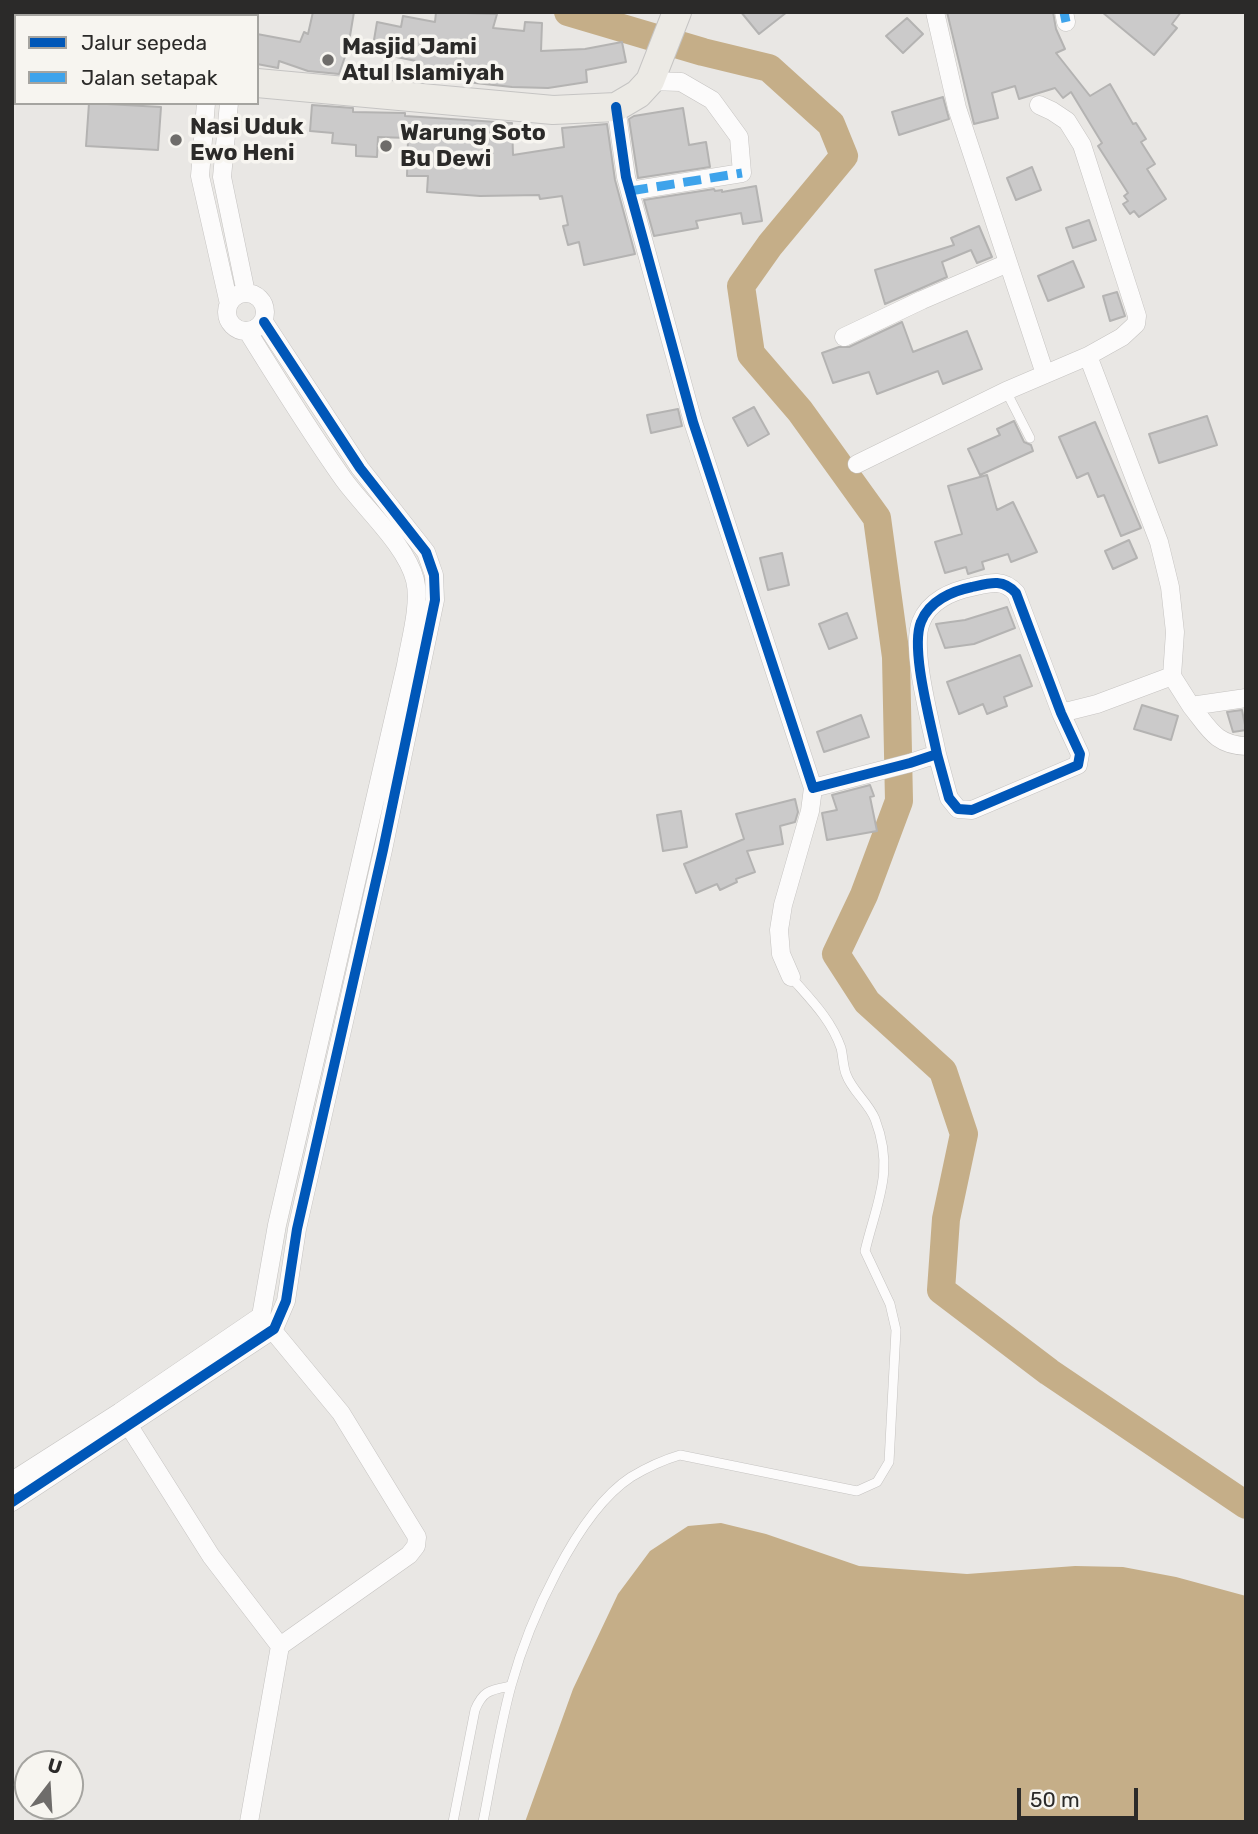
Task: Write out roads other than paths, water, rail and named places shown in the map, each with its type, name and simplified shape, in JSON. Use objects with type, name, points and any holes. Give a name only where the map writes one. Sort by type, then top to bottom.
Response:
[{"type":"main road","points":[[259,83],[553,110],[616,107],[638,94],[653,73],[677,12]]},
{"type":"street","points":[[935,12],[957,108],[1045,373]]},
{"type":"street","points":[[630,191],[742,173],[740,137],[712,100],[681,82],[653,73]]},
{"type":"street","points":[[206,105],[200,176],[229,304]]},
{"type":"street","points":[[229,105],[222,177],[246,293]]},
{"type":"street","points":[[858,464],[1006,391],[1088,356],[1130,332],[1136,324],[1137,316],[1082,145],[1067,121],[1039,105]]},
{"type":"street","points":[[616,107],[630,191],[693,422],[813,789],[810,811],[783,905],[779,930],[781,954],[791,978]]},
{"type":"street","points":[[844,337],[1008,263]]},
{"type":"street","points":[[246,293],[259,297],[266,309],[256,327],[241,331],[230,324],[227,310],[229,304],[233,298],[246,293]]},
{"type":"street","points":[[12,1502],[25,1480],[274,1329],[286,1301],[297,1228],[383,850],[435,600],[434,575],[426,552],[256,327]]},
{"type":"street","points":[[124,1418],[261,1316],[277,1225],[415,618],[415,581],[403,554],[345,481],[256,327]]},
{"type":"street","points":[[1088,356],[1143,498],[1170,587],[1175,632],[1172,676],[1213,735],[1230,745],[1246,746]]},
{"type":"street","points":[[345,481],[360,468]]},
{"type":"street","points":[[1001,582],[1016,593],[1061,713],[1080,754],[1078,765],[972,810],[958,809],[949,798],[937,754],[920,669],[918,629],[922,618],[933,605],[954,591],[1001,582]]},
{"type":"street","points":[[1061,713],[1097,704],[1172,676]]},
{"type":"street","points":[[1191,706],[1246,698]]},
{"type":"street","points":[[813,789],[937,754]]},
{"type":"street","points":[[365,844],[383,850]]},
{"type":"street","points":[[277,1225],[297,1228]]},
{"type":"street","points":[[250,1822],[280,1646],[410,1555],[416,1546],[417,1537],[341,1413],[261,1316]]},
{"type":"street","points":[[124,1418],[211,1556],[280,1646]]},
{"type":"lane","points":[[1006,391],[1030,438]]},
{"type":"lane","points":[[483,1822],[511,1686],[541,1603],[564,1558],[601,1504],[630,1478],[680,1455],[857,1491],[877,1482],[889,1462],[896,1330],[890,1304],[865,1251],[886,1169],[882,1142],[874,1117],[846,1074],[841,1048],[830,1023],[791,978]]},
{"type":"lane","points":[[453,1822],[475,1710],[480,1697],[490,1690],[511,1686]]},
{"type":"waterway","points":[[568,12],[703,52],[769,68],[831,124],[844,156],[770,245],[741,286],[751,354],[800,411],[877,518],[896,657],[899,801],[864,895],[836,954],[867,1002],[943,1071],[964,1134],[946,1219],[941,1290],[1049,1372],[1246,1505]]},
{"type":"place","name":"Masjid Jami Atul Islamiyah","points":[[328,60]]},
{"type":"place","name":"Nasi Uduk Ewo Heni","points":[[176,140]]},
{"type":"place","name":"Warung Soto Bu Dewi","points":[[386,146]]}]
